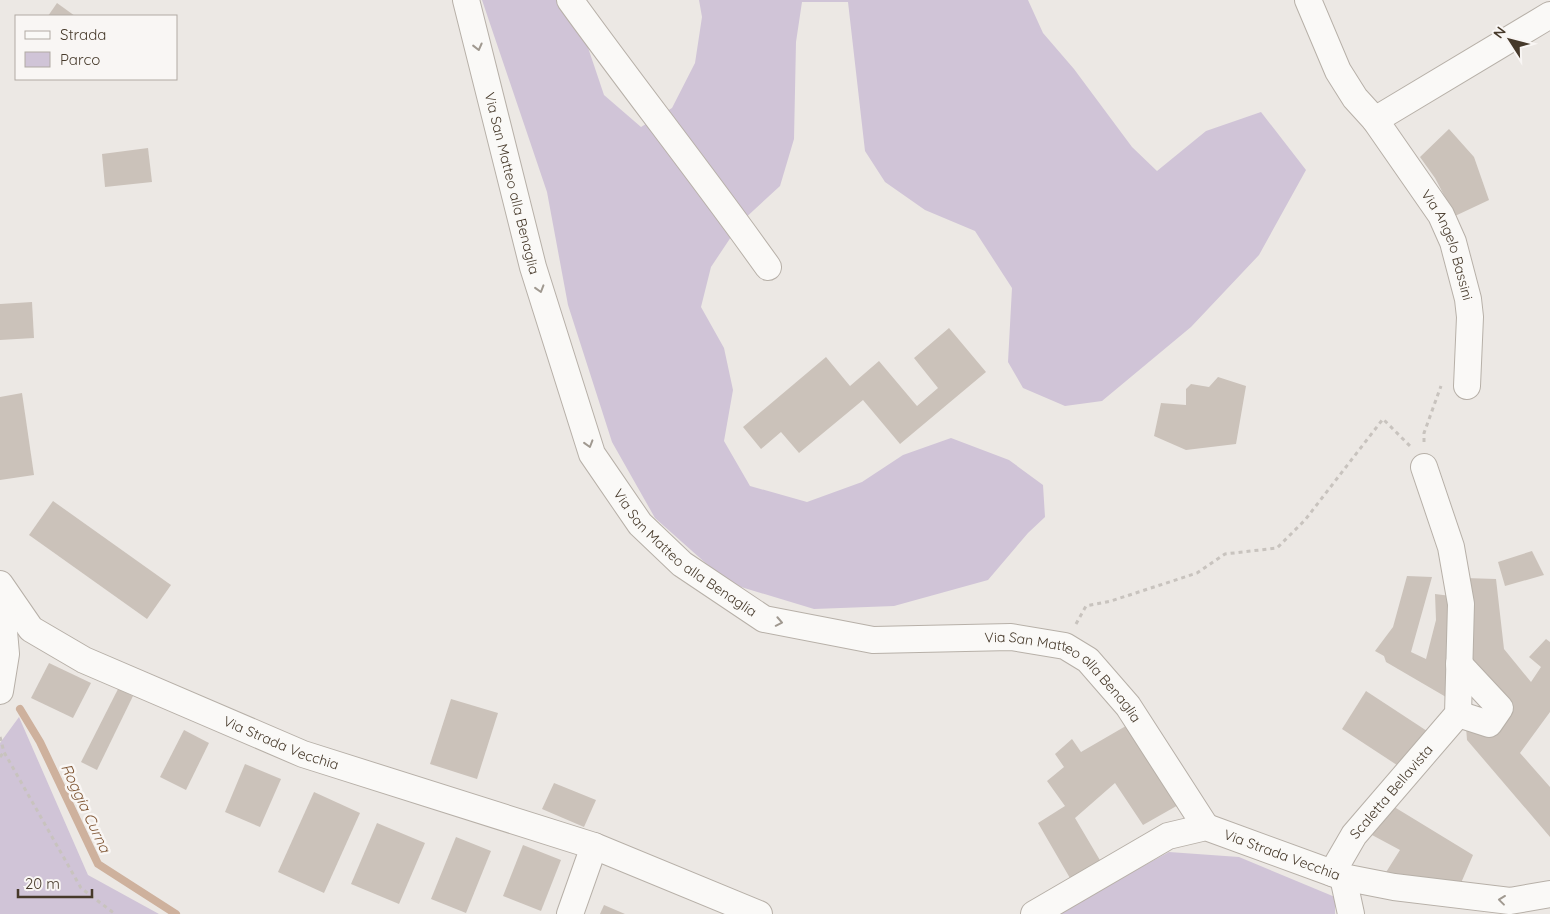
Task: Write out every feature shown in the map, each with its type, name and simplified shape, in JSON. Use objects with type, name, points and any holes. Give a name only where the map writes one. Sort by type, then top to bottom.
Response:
[{"type":"street","name":"Via San Matteo alla Benaglia","points":[[466,0],[533,266],[592,454],[640,524],[682,564],[764,619],[873,640],[1011,637],[1064,646],[1088,660],[1128,706],[1206,827]]},
{"type":"street","points":[[570,0],[768,266]]},
{"type":"street","name":"Via Angelo Bassini","points":[[1308,0],[1338,71],[1355,98],[1375,120],[1441,215],[1453,242],[1468,299],[1470,317],[1456,382]]},
{"type":"street","points":[[1375,120],[1550,15]]},
{"type":"street","points":[[1424,467],[1451,547],[1461,604],[1459,664],[1458,714],[1489,724],[1500,708],[1459,664]]},
{"type":"street","points":[[0,585],[6,654],[0,692]]},
{"type":"street","name":"Via Strada Vecchia","points":[[0,585],[31,629],[84,660],[303,754],[594,846],[752,912]]},
{"type":"street","name":"Scaletta Bellavista","points":[[1337,875],[1354,835],[1458,714]]},
{"type":"street","name":"Via Strada Vecchia","points":[[1034,914],[1168,836],[1206,827],[1337,875],[1394,887],[1510,902],[1550,894]]},
{"type":"street","points":[[570,914],[594,846]]},
{"type":"street","points":[[1337,875],[1351,914]]},
{"type":"path","points":[[1424,467],[1424,433],[1456,382]]},
{"type":"path","points":[[1064,646],[1086,606],[1111,601],[1197,574],[1226,554],[1277,548],[1305,520],[1383,418],[1414,449],[1424,467]]},
{"type":"path","points":[[0,737],[4,752],[81,888],[115,914]]},
{"type":"path","points":[[0,757],[4,752]]},
{"type":"green space","points":[[482,0],[572,0],[604,95],[641,127],[672,108],[695,63],[702,17],[699,0],[1028,0],[1043,33],[1074,69],[1132,147],[1157,171],[1206,131],[1261,112],[1306,170],[1259,255],[1191,327],[1102,401],[1065,406],[1023,388],[1008,362],[1012,288],[975,231],[925,210],[885,182],[865,151],[848,2],[802,2],[796,42],[794,139],[780,186],[741,222],[711,267],[701,307],[724,348],[733,390],[724,441],[750,486],[807,502],[862,482],[903,455],[951,438],[1009,460],[1043,485],[1045,517],[1028,533],[988,580],[894,606],[814,609],[728,583],[655,518],[612,442],[568,305],[547,192]]},
{"type":"green space","points":[[19,717],[88,875],[159,914],[0,914],[0,743]]},
{"type":"green space","points":[[1169,852],[1239,857],[1335,897],[1335,914],[1055,914]]},
{"type":"building","points":[[57,3],[74,15],[49,15]]},
{"type":"building","points":[[1449,129],[1474,157],[1489,200],[1455,216],[1435,178],[1420,157]]},
{"type":"building","points":[[148,148],[152,182],[105,187],[102,154]]},
{"type":"building","points":[[32,302],[34,338],[0,340],[0,304]]},
{"type":"building","points":[[949,328],[986,372],[900,444],[863,400],[799,453],[781,432],[761,449],[743,427],[826,357],[850,386],[879,361],[917,406],[938,388],[914,358]]},
{"type":"building","points":[[1218,377],[1246,386],[1236,444],[1186,450],[1154,436],[1161,403],[1186,405],[1186,389],[1191,384],[1209,387]]},
{"type":"building","points":[[22,393],[34,475],[0,480],[0,397]]},
{"type":"building","points":[[53,501],[171,585],[147,619],[29,535]]},
{"type":"building","points":[[1532,551],[1544,575],[1505,586],[1498,562]]},
{"type":"building","points":[[1407,576],[1432,577],[1411,652],[1426,659],[1436,620],[1435,594],[1459,597],[1446,697],[1386,662],[1384,656],[1375,651],[1393,627]]},
{"type":"building","points":[[1465,578],[1496,579],[1504,649],[1531,682],[1541,667],[1529,657],[1546,639],[1550,642],[1550,712],[1520,753],[1550,787],[1550,837],[1467,740],[1466,727],[1495,733],[1513,711],[1494,693],[1470,660]]},
{"type":"building","points":[[49,663],[91,683],[73,718],[31,698]]},
{"type":"building","points":[[118,689],[133,696],[97,770],[81,762]]},
{"type":"building","points":[[1366,691],[1427,731],[1403,769],[1342,729]]},
{"type":"building","points":[[451,699],[498,713],[477,779],[430,764]]},
{"type":"building","points":[[1131,723],[1180,804],[1143,825],[1115,783],[1075,818],[1104,867],[1074,885],[1038,823],[1065,806],[1047,781],[1064,767],[1055,754],[1072,739],[1081,752]]},
{"type":"building","points":[[184,730],[209,743],[186,790],[160,777]]},
{"type":"building","points":[[245,764],[281,779],[260,827],[225,812]]},
{"type":"building","points":[[554,783],[596,800],[584,827],[542,809]]},
{"type":"building","points":[[314,792],[360,813],[324,893],[278,872]]},
{"type":"building","points":[[1391,805],[1473,855],[1458,890],[1383,877],[1400,850],[1372,835]]},
{"type":"building","points":[[377,823],[425,843],[399,904],[351,884]]},
{"type":"building","points":[[456,837],[491,851],[466,913],[431,899]]},
{"type":"building","points":[[523,845],[561,860],[541,911],[503,896]]},
{"type":"building","points":[[604,905],[625,914],[600,914]]},
{"type":"waterway","name":"Roggia Curna","points":[[20,709],[40,742],[98,864],[176,914]]}]
